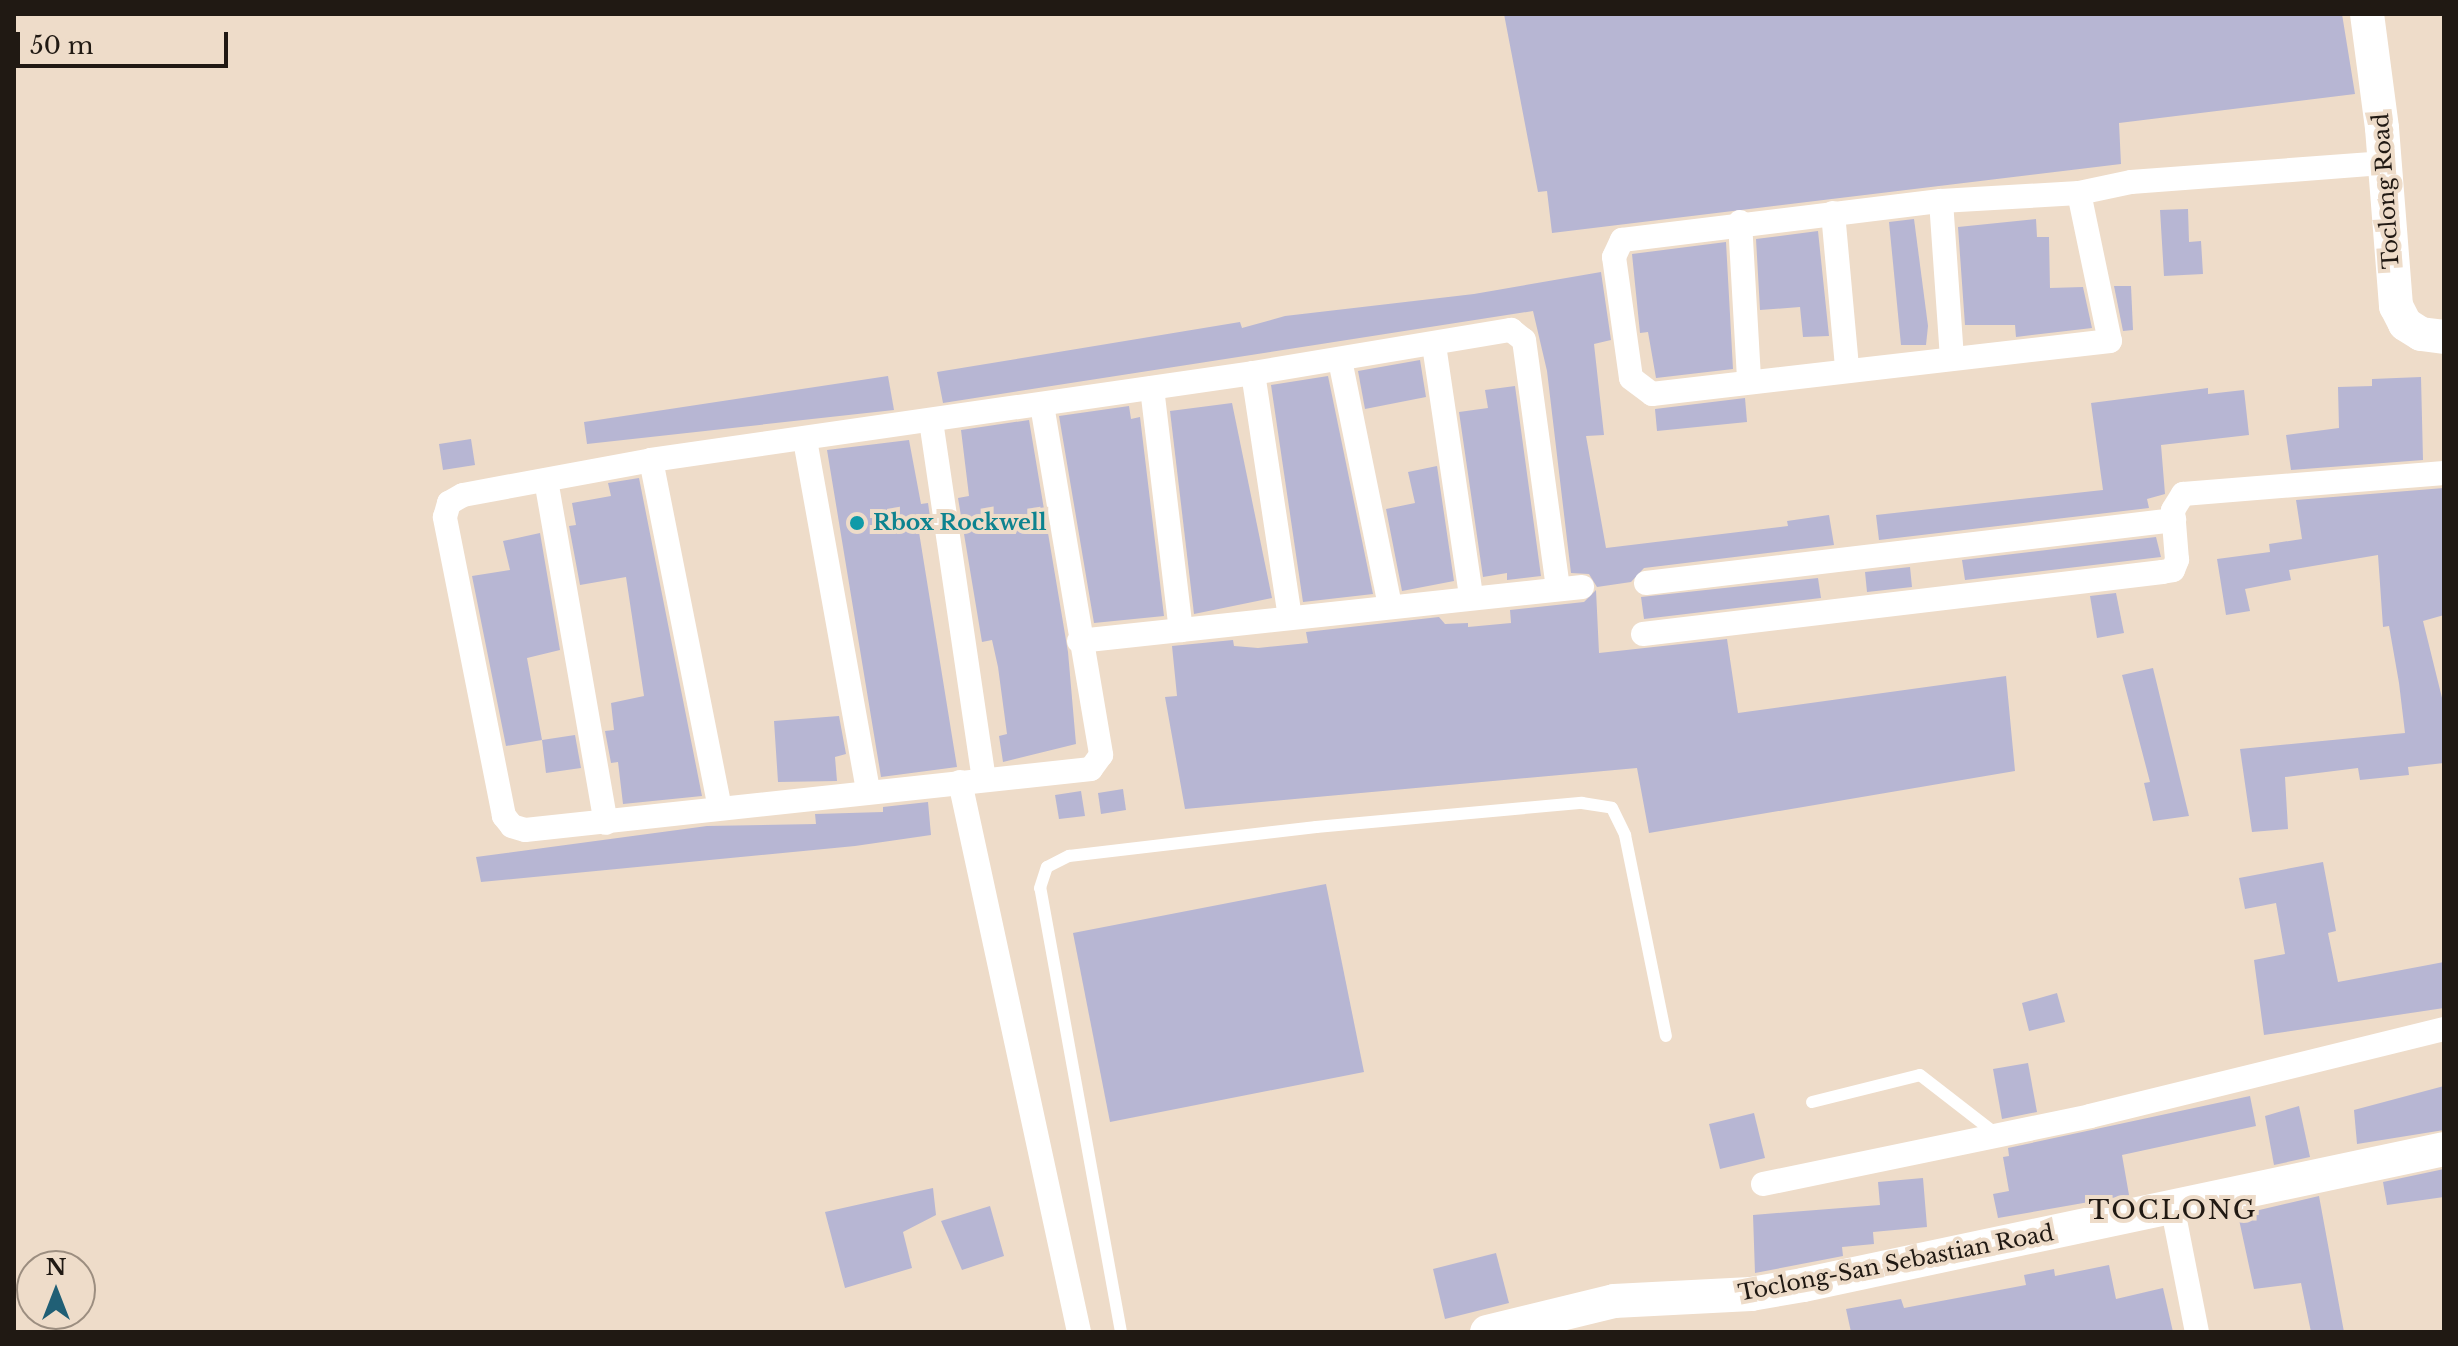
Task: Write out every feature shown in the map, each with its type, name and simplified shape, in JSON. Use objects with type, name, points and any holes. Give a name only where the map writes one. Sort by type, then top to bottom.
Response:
[{"type":"street","name":"Toclong Road","points":[[2367,14],[2385,163],[2396,306],[2405,324],[2421,334],[2444,337]]},
{"type":"street","points":[[2079,193],[2110,341],[1749,379],[1652,394],[1639,388],[1631,378],[1614,257],[1622,240],[1740,222],[1941,201],[2079,193],[2131,182],[2385,163]]},
{"type":"street","points":[[1941,201],[1952,357]]},
{"type":"street","points":[[1833,213],[1847,368]]},
{"type":"street","points":[[1740,222],[1749,379]]},
{"type":"street","points":[[1042,405],[1079,641],[1101,755],[1091,769],[525,830],[504,816],[445,517],[449,503],[463,495],[651,460],[1340,360],[1511,330],[1524,340],[1570,588],[1390,605],[1079,641]]},
{"type":"street","points":[[1434,345],[1471,597]]},
{"type":"street","points":[[1340,360],[1390,605]]},
{"type":"street","points":[[1253,373],[1290,617]]},
{"type":"street","points":[[1152,388],[1181,630]]},
{"type":"street","points":[[931,421],[984,779]]},
{"type":"street","points":[[805,440],[868,791]]},
{"type":"street","points":[[651,460],[720,807]]},
{"type":"street","points":[[1643,634],[2173,570],[2176,501],[2183,494],[2444,473]]},
{"type":"street","points":[[546,480],[606,823]]},
{"type":"street","points":[[1646,583],[2174,520]]},
{"type":"street","points":[[960,782],[1079,1332]]},
{"type":"street","points":[[1763,1184],[2090,1116],[2444,1029]]},
{"type":"street","name":"Toclong-San Sebastian Road","points":[[1487,1332],[1614,1301],[1789,1288],[2173,1210],[2444,1149]]},
{"type":"street","points":[[2173,1210],[2197,1332]]},
{"type":"lane","points":[[1121,1332],[1040,888],[1047,867],[1069,856],[1316,827],[1582,803],[1612,808],[1625,835],[1666,1036]]},
{"type":"lane","points":[[1812,1102],[1920,1075],[1996,1134]]},
{"type":"building","points":[[1504,14],[2342,14],[2355,94],[2119,123],[2121,164],[1552,233],[1547,191],[1538,192]]},
{"type":"building","points":[[2188,209],[2189,242],[2201,241],[2203,274],[2164,276],[2160,210]]},
{"type":"building","points":[[1914,219],[1928,326],[1926,345],[1901,345],[1889,222]]},
{"type":"building","points":[[2036,219],[2037,237],[2049,237],[2050,288],[2083,287],[2092,328],[2016,337],[2015,325],[1965,325],[1958,227]]},
{"type":"building","points":[[1818,231],[1829,336],[1803,337],[1800,307],[1760,310],[1756,239]]},
{"type":"building","points":[[1726,242],[1733,369],[1656,378],[1648,332],[1640,333],[1632,254]]},
{"type":"building","points":[[1601,272],[1611,340],[1594,344],[1604,435],[1586,436],[1606,548],[1788,526],[1787,521],[1829,515],[1834,545],[1644,568],[1631,582],[1597,587],[1589,574],[1571,573],[1547,371],[1533,311],[943,403],[937,372],[1240,322],[1242,328],[1285,316],[1474,294]]},
{"type":"building","points":[[2114,286],[2131,286],[2133,330],[2123,331]]},
{"type":"building","points":[[1420,360],[1426,397],[1365,409],[1358,371]]},
{"type":"building","points":[[888,376],[894,410],[587,444],[584,422]]},
{"type":"building","points":[[1328,376],[1373,594],[1303,602],[1271,385]]},
{"type":"building","points":[[2421,377],[2423,460],[2291,470],[2286,435],[2339,428],[2338,387],[2372,386],[2372,379]]},
{"type":"building","points":[[1515,386],[1541,576],[1507,580],[1507,573],[1483,577],[1459,412],[1488,408],[1485,390]]},
{"type":"building","points":[[2208,388],[2208,394],[2244,390],[2249,435],[2161,445],[2165,494],[2147,499],[2149,508],[1879,540],[1876,515],[2103,490],[2091,403]]},
{"type":"building","points":[[1745,398],[1747,422],[1657,431],[1655,409]]},
{"type":"building","points":[[1232,403],[1272,598],[1194,614],[1170,411]]},
{"type":"building","points":[[1129,406],[1131,419],[1140,417],[1164,616],[1094,623],[1059,416]]},
{"type":"building","points":[[1029,420],[1068,652],[1076,744],[1003,762],[999,736],[1007,734],[998,667],[992,640],[982,642],[958,498],[969,496],[961,430]]},
{"type":"building","points":[[471,439],[475,465],[443,470],[439,444]]},
{"type":"building","points":[[909,440],[921,504],[928,503],[931,524],[918,526],[957,767],[881,777],[827,450]]},
{"type":"building","points":[[1437,466],[1454,581],[1402,591],[1386,509],[1415,503],[1408,472]]},
{"type":"building","points":[[639,478],[702,796],[623,804],[618,762],[611,763],[605,731],[614,730],[611,703],[644,696],[626,577],[580,585],[569,526],[576,525],[572,503],[611,496],[608,483]]},
{"type":"building","points":[[2444,488],[2444,615],[2423,621],[2444,706],[2444,763],[2408,767],[2409,775],[2360,780],[2358,768],[2285,777],[2288,829],[2252,832],[2240,749],[2405,733],[2399,683],[2389,626],[2383,627],[2378,555],[2289,570],[2291,580],[2245,589],[2250,611],[2226,615],[2217,559],[2270,552],[2269,544],[2302,539],[2296,500]]},
{"type":"building","points":[[540,533],[560,650],[527,658],[542,740],[506,746],[472,576],[510,570],[503,541]]},
{"type":"building","points":[[2156,537],[2161,557],[1965,580],[1962,560]]},
{"type":"building","points":[[1910,567],[1912,587],[1867,592],[1865,572]]},
{"type":"building","points":[[1818,578],[1821,598],[1644,619],[1641,597]]},
{"type":"building","points":[[1596,590],[1599,653],[1727,639],[1738,713],[2006,676],[2015,771],[1649,833],[1637,768],[1185,809],[1165,697],[1177,696],[1172,646],[1233,640],[1234,646],[1258,648],[1308,643],[1306,632],[1439,617],[1445,624],[1468,623],[1468,627],[1511,623],[1510,610],[1584,602]]},
{"type":"building","points":[[2116,593],[2124,633],[2097,638],[2090,596]]},
{"type":"building","points":[[2153,668],[2189,816],[2153,821],[2144,783],[2150,782],[2122,675]]},
{"type":"building","points":[[839,716],[846,754],[835,757],[837,781],[778,782],[774,721]]},
{"type":"building","points":[[575,735],[581,768],[546,773],[542,740]]},
{"type":"building","points":[[1123,789],[1126,810],[1101,814],[1098,793]]},
{"type":"building","points":[[1081,791],[1085,816],[1059,819],[1055,795]]},
{"type":"building","points":[[928,802],[931,835],[855,846],[481,882],[476,857],[707,826],[816,824],[815,814],[883,812],[883,807]]},
{"type":"building","points":[[2323,862],[2336,931],[2328,933],[2338,982],[2444,962],[2444,1008],[2264,1035],[2254,960],[2285,954],[2276,903],[2245,909],[2239,878]]},
{"type":"building","points":[[1326,884],[1364,1072],[1110,1122],[1073,933]]},
{"type":"building","points":[[2057,993],[2065,1022],[2029,1031],[2022,1003]]},
{"type":"building","points":[[2028,1063],[2037,1112],[2002,1119],[1993,1069]]},
{"type":"building","points":[[2444,1086],[2444,1130],[2357,1144],[2354,1110]]},
{"type":"building","points":[[2250,1096],[2256,1126],[2122,1155],[2129,1195],[1998,1218],[1993,1194],[2009,1191],[2003,1157],[2009,1156],[2008,1148]]},
{"type":"building","points":[[2299,1106],[2310,1157],[2274,1165],[2265,1116]]},
{"type":"building","points":[[1754,1113],[1765,1158],[1720,1169],[1709,1124]]},
{"type":"building","points":[[2444,1169],[2444,1197],[2387,1205],[2383,1182]]},
{"type":"building","points":[[1923,1178],[1927,1227],[1873,1232],[1874,1244],[1842,1247],[1843,1256],[1755,1273],[1753,1215],[1880,1205],[1878,1182]]},
{"type":"building","points":[[933,1188],[936,1215],[903,1232],[912,1268],[845,1288],[825,1212]]},
{"type":"building","points":[[2319,1196],[2344,1332],[2311,1332],[2301,1283],[2254,1289],[2238,1215]]},
{"type":"building","points":[[990,1206],[1004,1256],[962,1270],[941,1221]]},
{"type":"building","points":[[1496,1253],[1509,1303],[1445,1319],[1433,1269]]},
{"type":"building","points":[[2109,1265],[2116,1299],[2163,1288],[2173,1332],[1851,1332],[1846,1309],[1901,1299],[1904,1308],[2026,1285],[2024,1275],[2054,1269],[2055,1276]]},
{"type":"place","name":"Rbox Rockwell","points":[[857,523]]},
{"type":"district","name":"TOCLONG","points":[[2173,1211]]}]
